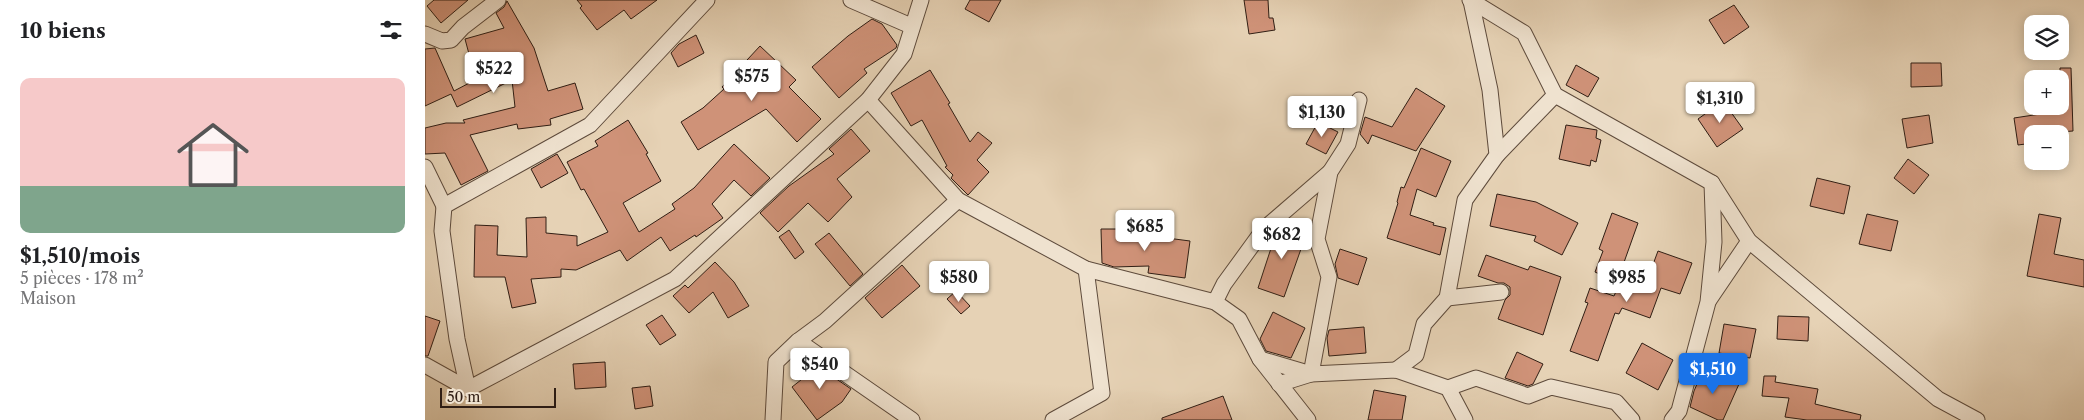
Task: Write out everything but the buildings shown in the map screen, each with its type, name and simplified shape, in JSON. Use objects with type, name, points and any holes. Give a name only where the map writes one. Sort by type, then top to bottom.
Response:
[{"type":"street","points":[[425,34],[442,42],[451,40],[463,27],[499,0]]},
{"type":"street","points":[[444,206],[590,125],[707,0]]},
{"type":"street","points":[[851,0],[911,26]]},
{"type":"street","points":[[468,388],[675,279],[868,100],[904,54],[911,26],[921,0]]},
{"type":"street","points":[[1471,0],[1524,33],[1555,95],[1712,183],[1749,241],[1938,399],[1977,420]]},
{"type":"street","points":[[1471,0],[1491,90],[1497,155]]},
{"type":"street","points":[[1396,370],[1416,355],[1425,324],[1447,298],[1465,200],[1497,155],[1555,95]]},
{"type":"street","points":[[868,100],[958,200],[1086,269],[1215,302],[1239,319],[1260,359],[1308,420]]},
{"type":"street","points":[[1215,302],[1224,284],[1264,229],[1330,172],[1348,144],[1359,100]]},
{"type":"street","points":[[425,167],[444,206],[442,231],[457,339],[468,388]]},
{"type":"street","points":[[1311,374],[1329,277],[1317,239],[1330,172]]},
{"type":"street","points":[[1672,420],[1679,412],[1708,302],[1714,242],[1712,183]]},
{"type":"street","points":[[773,420],[776,362],[798,341],[825,321],[958,200]]},
{"type":"street","points":[[1708,302],[1749,241]]},
{"type":"street","points":[[1053,420],[1102,393],[1086,269]]},
{"type":"street","points":[[1447,298],[1501,292]]},
{"type":"street","points":[[798,341],[912,420]]},
{"type":"street","points":[[1260,359],[1311,374]]},
{"type":"street","points":[[425,365],[468,388]]},
{"type":"street","points":[[1279,384],[1311,374],[1396,370],[1448,388],[1476,378],[1528,396],[1551,387],[1616,402],[1632,420]]},
{"type":"street","points":[[1448,388],[1465,420]]}]
